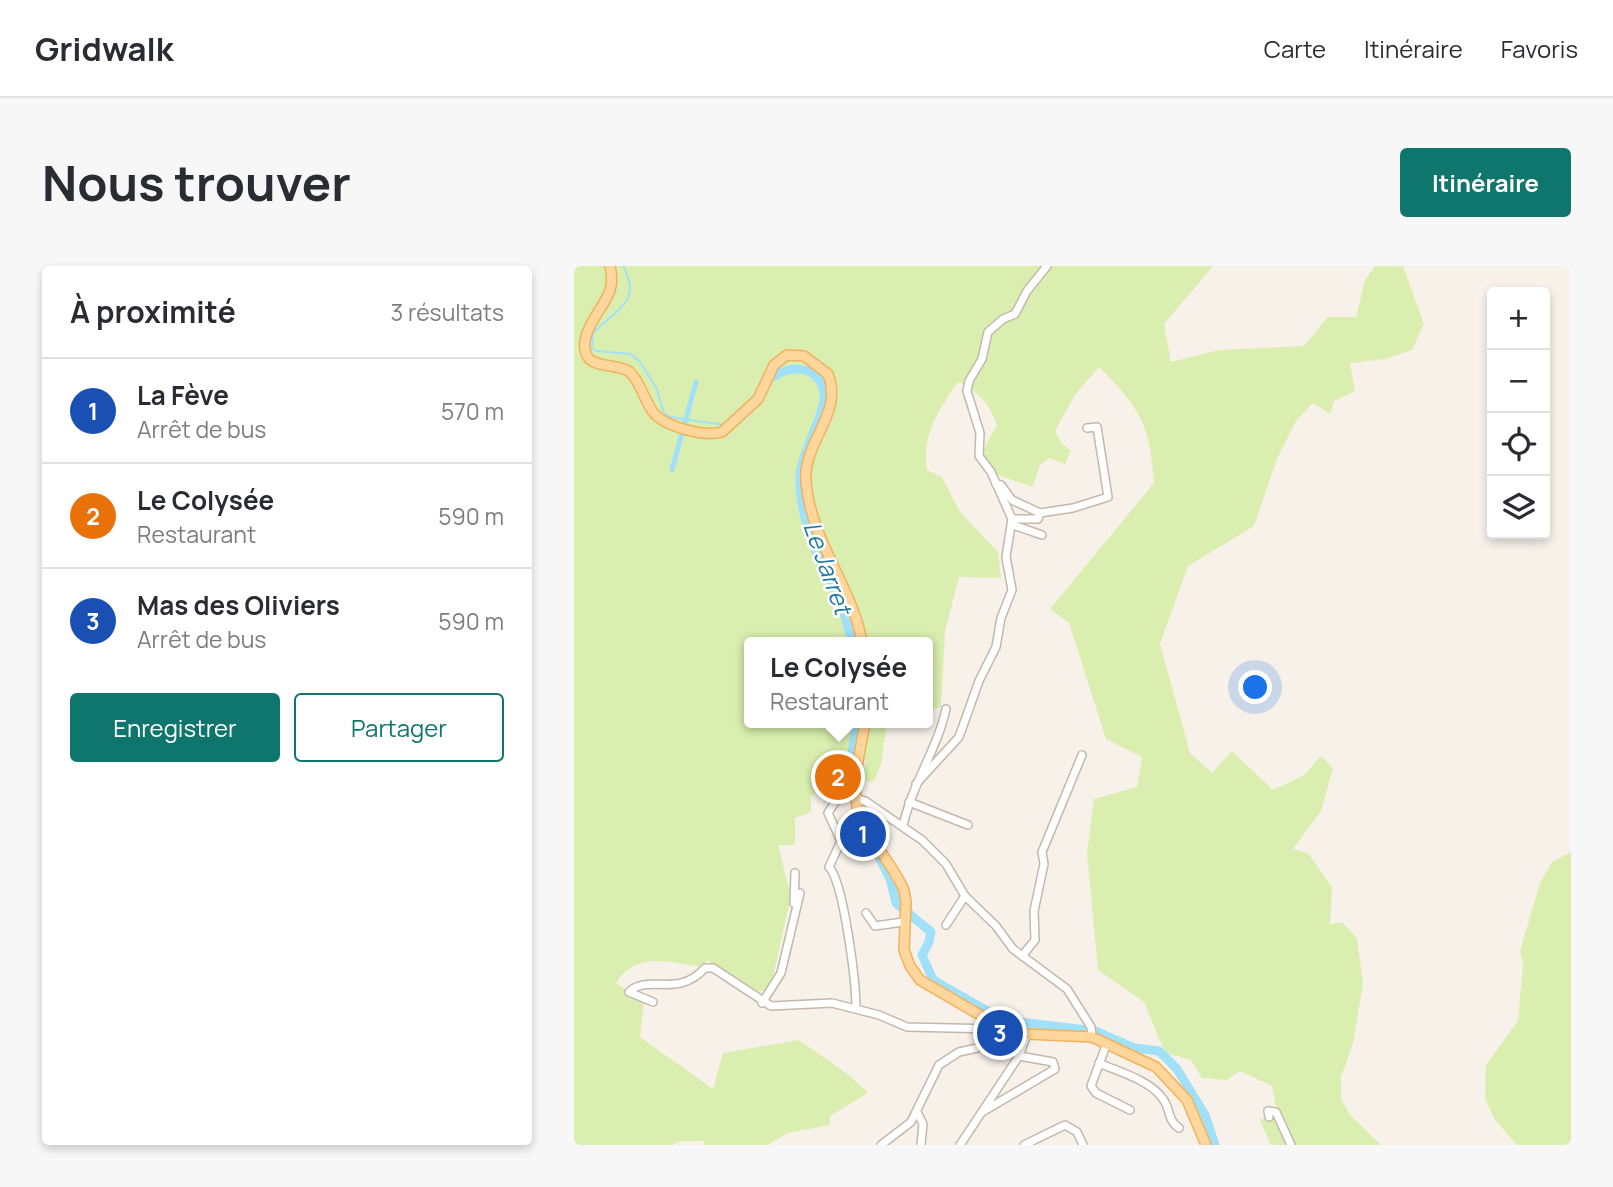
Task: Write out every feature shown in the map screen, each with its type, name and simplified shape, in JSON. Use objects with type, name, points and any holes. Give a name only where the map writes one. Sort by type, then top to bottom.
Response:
[{"type":"main road","points":[[610,266],[609,293],[584,327],[580,342],[582,350],[592,361],[630,372],[654,412],[667,422],[700,432],[722,432],[758,399],[774,365],[787,355],[804,356],[828,374],[832,403],[810,453],[806,483],[824,552],[852,611],[860,637]]},
{"type":"main road","points":[[864,728],[855,795],[863,823],[900,881],[905,915],[904,950],[920,980],[995,1027],[1027,1034],[1091,1033],[1156,1067],[1175,1083],[1193,1111],[1206,1145]]},
{"type":"street","points":[[916,784],[959,737],[979,681],[996,647],[1001,618],[1012,590],[1006,557],[1013,522],[996,484],[979,456],[980,433],[967,391],[969,381],[982,359],[988,332],[1003,319],[1015,314],[1027,290],[1047,266]]},
{"type":"street","points":[[996,484],[1001,485],[1012,500],[1040,513],[1073,508],[1108,497],[1097,427],[1087,428]]},
{"type":"street","points":[[1013,522],[1038,519],[1040,513]]},
{"type":"street","points":[[1013,522],[1042,535]]},
{"type":"street","points":[[903,825],[916,784],[941,730],[946,709]]},
{"type":"street","points":[[1022,956],[1035,940],[1034,911],[1044,864],[1042,852],[1082,755]]},
{"type":"street","points":[[856,1009],[841,895],[835,874],[829,867],[841,841],[828,816],[830,806],[846,790],[903,825],[946,864],[965,897],[1022,956],[1068,989],[1091,1033]]},
{"type":"street","points":[[909,802],[968,825]]},
{"type":"street","points":[[794,914],[795,873]]},
{"type":"street","points":[[762,1003],[781,973],[800,893]]},
{"type":"street","points":[[946,925],[965,897]]},
{"type":"street","points":[[866,912],[873,926],[905,915]]},
{"type":"street","points":[[653,1002],[629,992],[635,986],[647,984],[681,985],[695,979],[705,968],[713,968],[762,1003],[771,1006],[832,1003],[887,1017],[907,1027],[995,1027]]},
{"type":"street","points":[[881,1145],[905,1129],[917,1112],[939,1065],[959,1052],[977,1048],[995,1027]]},
{"type":"street","points":[[960,1145],[1019,1056],[1027,1034]]},
{"type":"street","points":[[1107,1043],[1091,1081],[1092,1088],[1130,1110]]},
{"type":"street","points":[[982,1112],[1055,1069],[1053,1062],[1019,1056]]},
{"type":"street","points":[[1099,1063],[1144,1083],[1163,1100],[1171,1123],[1179,1128]]},
{"type":"street","points":[[1269,1117],[1268,1111],[1276,1112],[1291,1145]]},
{"type":"street","points":[[917,1112],[923,1124],[921,1145]]},
{"type":"street","points":[[1024,1145],[1065,1125],[1077,1132],[1083,1145]]},
{"type":"green space","points":[[574,266],[1213,266],[1164,324],[1171,362],[1219,350],[1304,346],[1328,317],[1356,317],[1365,280],[1375,266],[1403,266],[1424,324],[1412,350],[1385,359],[1350,363],[1355,391],[1334,401],[1330,414],[1313,403],[1296,421],[1277,459],[1254,526],[1188,566],[1160,644],[1190,753],[1212,773],[1232,751],[1273,790],[1304,775],[1321,756],[1333,768],[1321,811],[1293,849],[1308,853],[1332,887],[1330,924],[1342,922],[1357,938],[1363,984],[1353,1043],[1341,1077],[1341,1098],[1349,1114],[1381,1145],[1294,1145],[1275,1103],[1272,1086],[1240,1071],[1227,1080],[1202,1078],[1191,1060],[1165,1053],[1144,1002],[1098,970],[1087,853],[1094,799],[1137,787],[1142,757],[1106,739],[1069,623],[1050,609],[1154,483],[1146,431],[1140,418],[1124,394],[1099,367],[1075,395],[1055,431],[1062,444],[1071,450],[1065,464],[1049,458],[1040,465],[1033,487],[992,473],[982,452],[997,425],[987,404],[972,390],[958,382],[933,423],[927,445],[927,470],[942,477],[960,512],[998,552],[1001,578],[959,577],[945,631],[941,707],[933,709],[933,637],[744,637],[744,728],[886,728],[881,764],[874,781],[868,782],[862,776],[866,761],[855,754],[826,755],[819,790],[811,797],[811,812],[795,818],[795,845],[778,845],[791,897],[770,990],[753,992],[707,960],[703,967],[644,962],[624,973],[616,983],[644,1002],[640,1037],[713,1089],[723,1053],[799,1040],[849,1075],[868,1093],[830,1116],[830,1125],[788,1133],[768,1145],[705,1145],[703,1141],[681,1141],[673,1145],[574,1145]]},
{"type":"green space","points":[[1571,852],[1571,1145],[1517,1145],[1495,1120],[1485,1098],[1486,1065],[1518,1021],[1523,965],[1520,951],[1540,883],[1552,862]]},
{"type":"green space","points":[[1272,1115],[1289,1145],[1271,1145],[1260,1120]]},
{"type":"waterway","name":"Le Jarret","points":[[623,266],[630,288],[628,297],[618,311],[593,333],[592,348],[596,351],[631,354],[639,361],[656,387],[664,413],[670,417],[724,425]]},
{"type":"waterway","name":"Le Jarret","points":[[775,376],[788,370],[802,370],[815,375],[823,388],[823,407],[802,464],[801,498],[814,546],[839,596],[851,637]]},
{"type":"waterway","points":[[672,470],[696,382]]},
{"type":"waterway","name":"Le Jarret","points":[[852,756],[855,728]]},
{"type":"waterway","name":"Le Jarret","points":[[852,830],[879,857],[890,879],[896,903],[931,932],[922,955],[933,980],[1003,1020],[1095,1031],[1134,1048],[1159,1051],[1177,1069],[1205,1115],[1215,1145]]},
{"type":"place","name":"Le Colysée","points":[[838,777]]},
{"type":"place","name":"La Fève","points":[[863,834]]},
{"type":"place","name":"Mas des Oliviers","points":[[1000,1033]]}]
